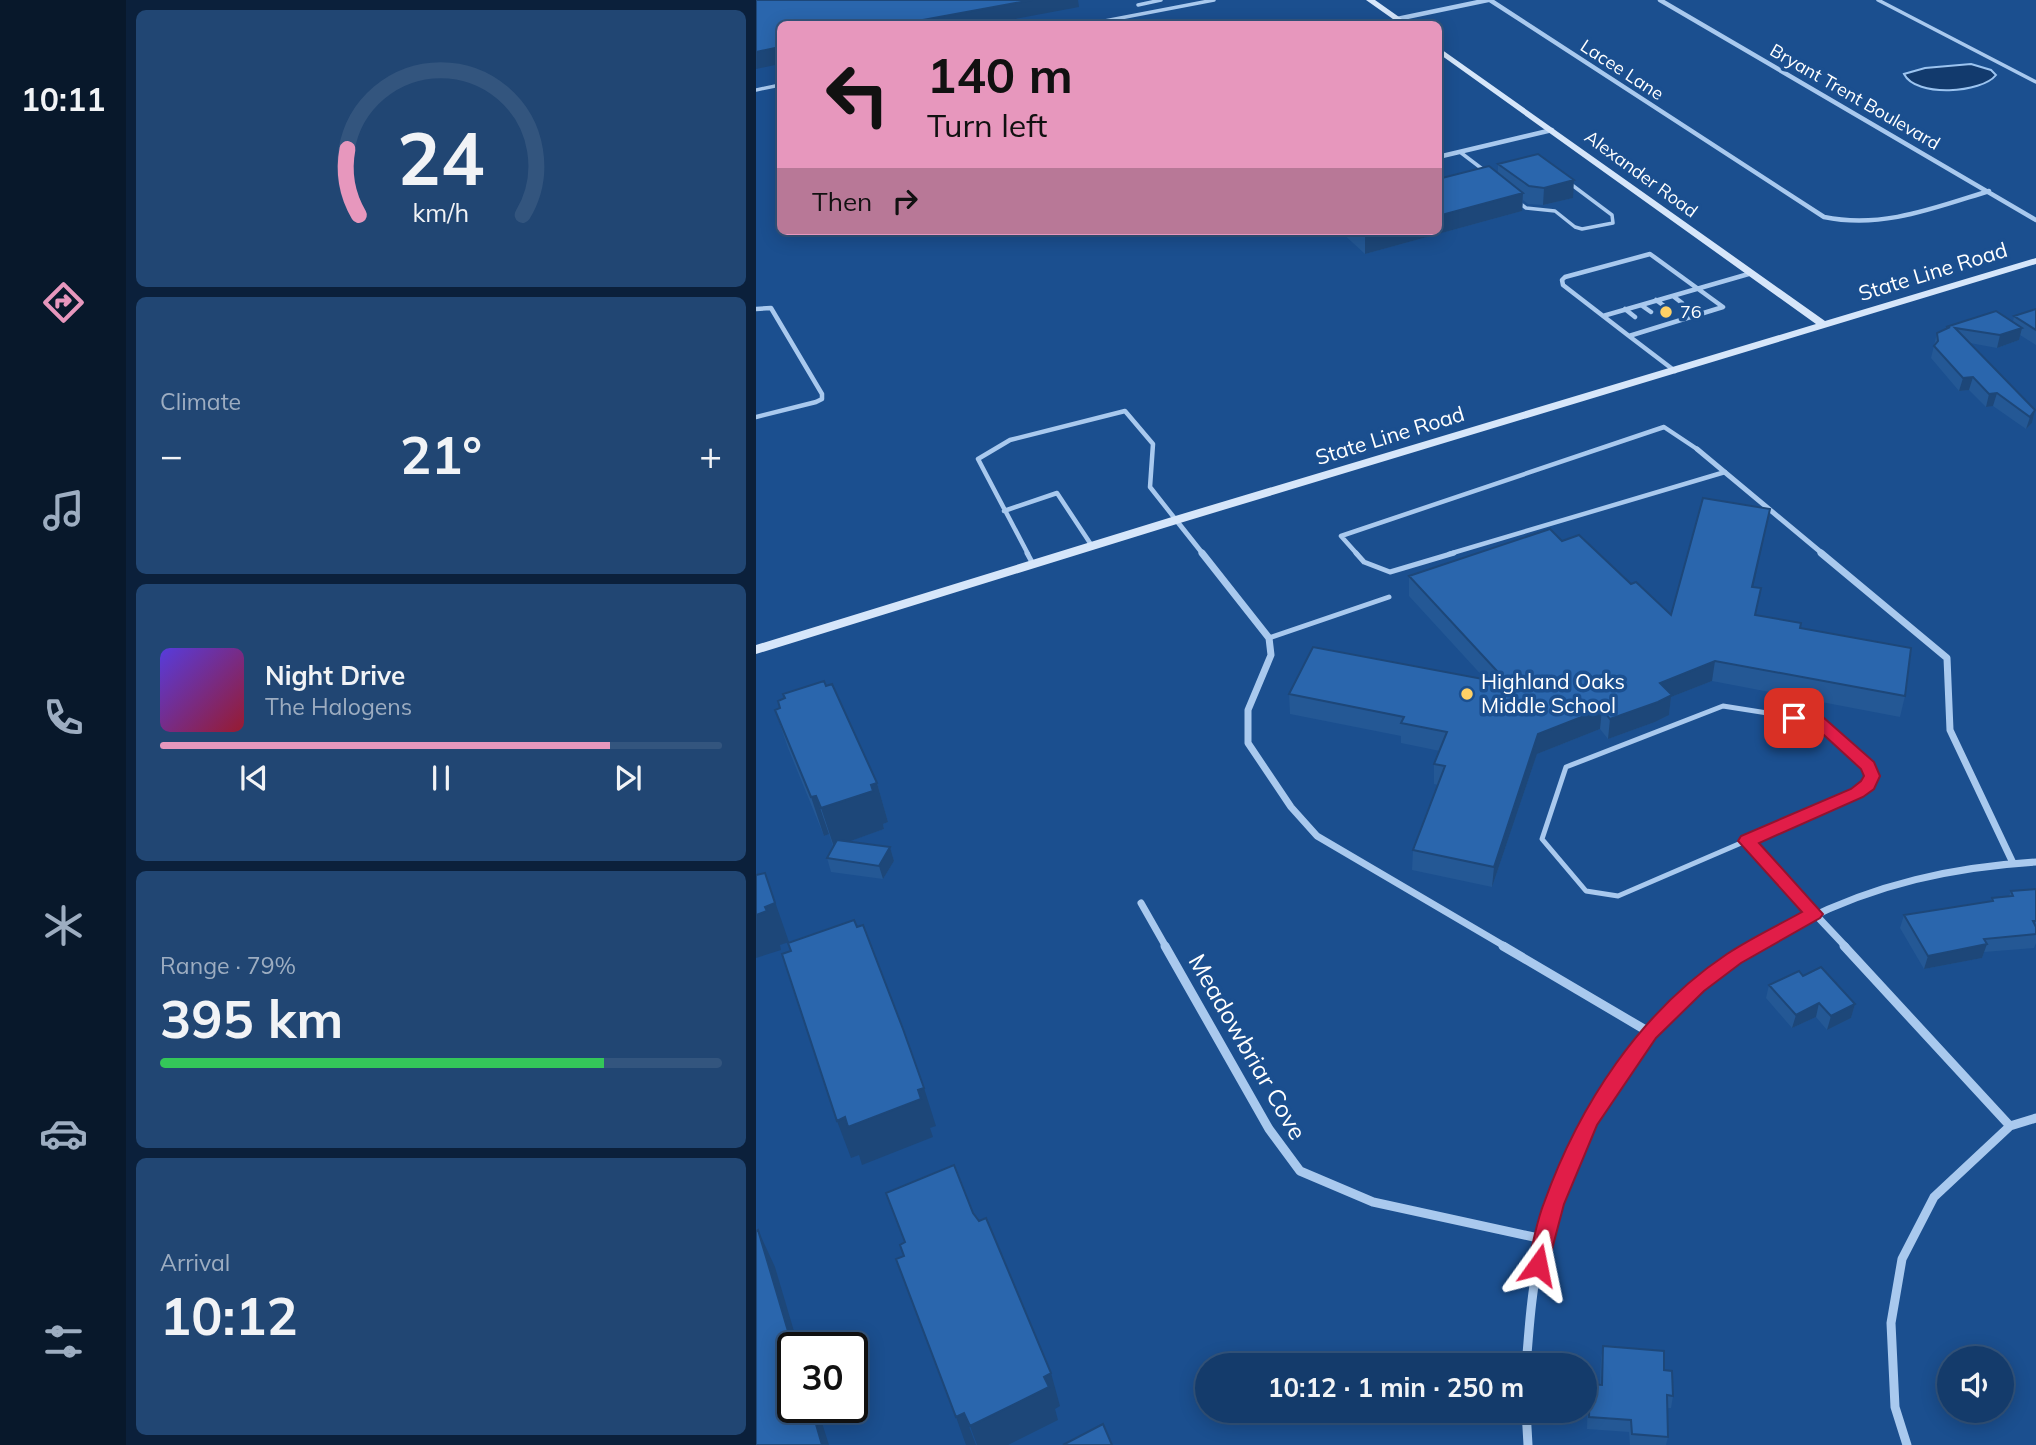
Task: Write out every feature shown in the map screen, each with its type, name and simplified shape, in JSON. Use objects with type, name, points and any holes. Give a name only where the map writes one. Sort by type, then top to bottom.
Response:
[{"type":"street","points":[[1370,0],[1400,21]]},
{"type":"street","points":[[1397,19],[1489,0]]},
{"type":"street","name":"Lacee Lane","points":[[1489,0],[1824,217],[1858,224],[1882,221],[1989,191]]},
{"type":"street","name":"Bryant Trent Boulevard","points":[[1660,0],[2036,219]]},
{"type":"street","name":"Alexander Road","points":[[1442,52],[1825,326]]},
{"type":"street","points":[[1442,156],[1552,130]]},
{"type":"street","name":"State Line Road","points":[[756,650],[1176,520],[2036,261]]},
{"type":"street","points":[[1697,450],[1947,657],[1950,730],[2013,863]]},
{"type":"street","points":[[1176,520],[1269,638],[1271,656],[1248,710],[1248,743],[1292,807],[1317,836],[1649,1032]]},
{"type":"street","points":[[1527,1353],[1543,1240],[1567,1169],[1589,1121],[1649,1032],[1698,986],[1735,958],[1814,914],[1856,896],[1928,875],[2036,862]]},
{"type":"street","name":"Meadowbriar Cove","points":[[1141,903],[1269,1129],[1300,1171],[1373,1202],[1543,1240]]},
{"type":"street","points":[[1814,914],[2010,1126]]},
{"type":"street","points":[[1907,1445],[1895,1407],[1891,1323],[1902,1259],[1934,1197],[2010,1126],[2036,1118]]},
{"type":"street","points":[[1527,1423],[1528,1445]]},
{"type":"lane","points":[[1138,5],[1161,0]]},
{"type":"lane","points":[[1105,21],[1214,0]]},
{"type":"lane","points":[[1878,0],[2036,82]]},
{"type":"lane","points":[[756,90],[777,86]]},
{"type":"lane","points":[[1460,152],[1489,177]]},
{"type":"lane","points":[[1473,175],[1494,167]]},
{"type":"lane","points":[[1515,200],[1526,208],[1555,211],[1575,228],[1613,223],[1612,215],[1563,178]]},
{"type":"lane","points":[[1629,336],[1664,322],[1723,307],[1650,254],[1562,280],[1563,285],[1629,336],[1675,371]]},
{"type":"lane","points":[[1603,316],[1752,273]]},
{"type":"lane","points":[[1673,296],[1682,303]]},
{"type":"lane","points":[[1656,300],[1667,308]]},
{"type":"lane","points":[[1641,305],[1651,313]]},
{"type":"lane","points":[[756,309],[771,308],[822,394],[822,399],[816,402],[756,417]]},
{"type":"lane","points":[[1625,309],[1635,317]]},
{"type":"lane","points":[[1693,311],[1698,314]]},
{"type":"lane","points":[[1034,564],[978,459],[1010,440],[1125,411],[1153,444],[1150,486],[1176,520]]},
{"type":"lane","points":[[1697,450],[1664,427],[1341,536],[1363,562],[1390,572],[1725,472]]},
{"type":"lane","points":[[1004,511],[1057,493],[1092,546]]},
{"type":"lane","points":[[1269,638],[1389,597]]},
{"type":"lane","points":[[1723,706],[1818,721],[1868,766],[1872,776],[1868,785],[1857,793],[1747,841],[1618,896],[1586,891],[1542,839],[1566,767],[1723,706]]},
{"type":"lane","points":[[1747,841],[1814,914]]},
{"type":"water","points":[[1971,64],[1991,70],[1996,75],[1977,86],[1935,90],[1911,82],[1904,74],[1925,68]]},
{"type":"building","points":[[756,0],[1032,0],[917,21],[777,21],[777,48],[756,52]]},
{"type":"building","points":[[1538,154],[1574,180],[1544,188],[1529,186],[1498,164]]},
{"type":"building","points":[[1489,166],[1523,193],[1442,215],[1442,178]]},
{"type":"building","points":[[2036,309],[2036,330],[2014,316]]},
{"type":"building","points":[[1996,311],[2022,328],[2000,335],[1955,328],[2035,410],[2030,417],[1997,393],[1989,394],[1973,377],[1963,378],[1934,346],[1938,341],[1937,333],[1950,327],[1946,327]]},
{"type":"building","points":[[1703,498],[1770,509],[1752,587],[1761,588],[1755,615],[1801,623],[1800,628],[1911,648],[1905,696],[1715,661],[1660,683],[1672,695],[1610,719],[1602,709],[1538,734],[1494,867],[1413,850],[1445,766],[1434,764],[1447,732],[1401,723],[1404,717],[1289,694],[1313,647],[1509,684],[1409,576],[1550,529],[1562,541],[1579,535],[1631,584],[1636,582],[1671,615]]},
{"type":"building","points":[[824,681],[826,686],[832,684],[877,783],[871,785],[873,791],[821,808],[816,796],[811,797],[775,710],[780,708],[778,701],[785,698],[783,694]]},
{"type":"building","points":[[837,840],[890,847],[879,866],[827,858]]},
{"type":"building","points":[[765,873],[775,903],[765,907],[767,911],[756,915],[756,875]]},
{"type":"building","points":[[2036,889],[2036,921],[2033,921],[2036,934],[1984,939],[1987,944],[1928,956],[1904,915],[1993,901],[1992,898],[2013,896],[2011,891]]},
{"type":"building","points":[[854,920],[857,927],[863,925],[924,1088],[918,1090],[921,1099],[848,1127],[845,1117],[837,1121],[782,954],[791,951],[788,943]]},
{"type":"building","points":[[1821,967],[1855,1004],[1831,1016],[1819,1003],[1796,1015],[1769,985],[1799,971],[1803,976]]},
{"type":"building","points":[[954,1165],[973,1213],[979,1221],[986,1218],[1051,1373],[1044,1377],[1049,1387],[970,1426],[964,1413],[956,1417],[896,1259],[904,1256],[900,1245],[905,1242],[886,1193]]},
{"type":"building","points":[[758,1230],[788,1332],[777,1332],[777,1423],[816,1423],[822,1445],[756,1445]]},
{"type":"building","points":[[1603,1346],[1664,1351],[1664,1370],[1672,1371],[1673,1396],[1667,1395],[1668,1437],[1632,1434],[1631,1420],[1597,1418],[1597,1385],[1602,1385]]},
{"type":"building","points":[[1103,1424],[1112,1445],[1063,1445]]},
{"type":"place","name":"76","points":[[1666,312]]},
{"type":"place","name":"Highland Oaks Middle School","points":[[1467,694]]},
{"type":"route","points":[[1538,1265],[1553,1204],[1589,1121],[1614,1080],[1649,1032],[1698,986],[1735,958],[1775,933],[1814,914],[1747,841],[1857,793],[1868,785],[1872,776],[1868,766],[1818,721],[1794,718]]}]
